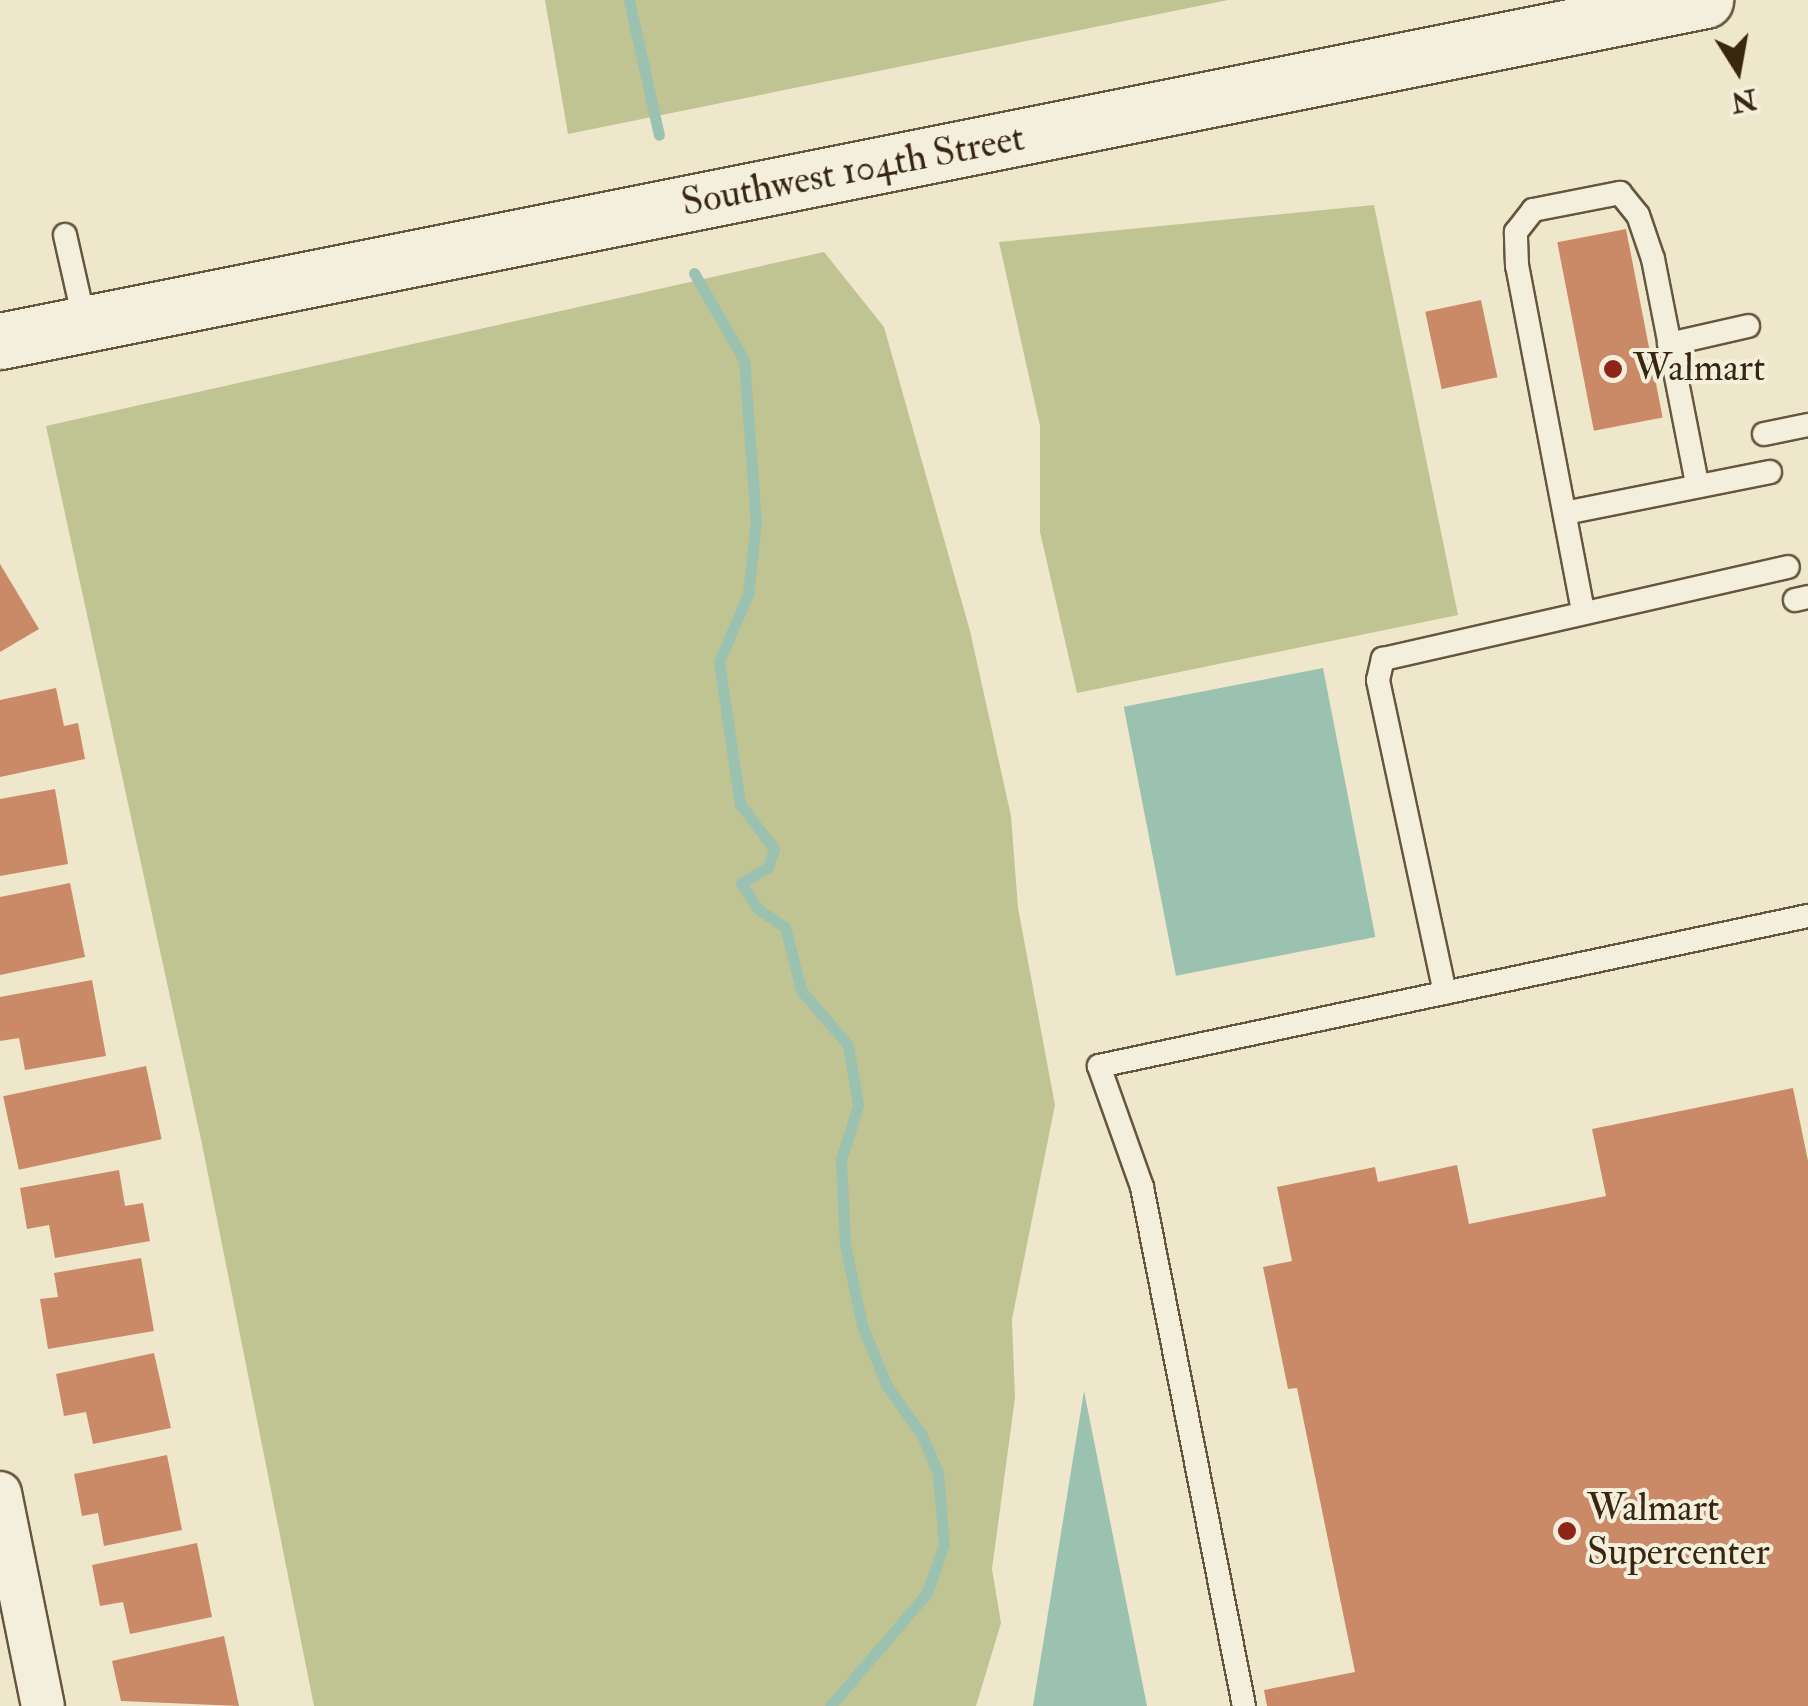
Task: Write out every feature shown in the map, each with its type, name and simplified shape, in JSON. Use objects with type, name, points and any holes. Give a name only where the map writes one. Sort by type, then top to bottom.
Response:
[{"type":"main road","name":"Southwest 104th Street","points":[[0,341],[1705,0]]},
{"type":"street","points":[[0,1493],[15,1647],[43,1706]]},
{"type":"lane","points":[[1583,611],[1517,266],[1516,232],[1533,210],[1620,193],[1638,215],[1653,259],[1697,484]]},
{"type":"lane","points":[[65,235],[85,324]]},
{"type":"lane","points":[[1669,344],[1748,326]]},
{"type":"lane","points":[[1764,434],[1808,425]]},
{"type":"lane","points":[[1565,513],[1770,472]]},
{"type":"lane","points":[[1445,993],[1378,680],[1383,659],[1788,567]]},
{"type":"lane","points":[[1244,1706],[1142,1188],[1099,1066],[1808,916]]},
{"type":"shaded area","points":[[545,0],[1228,0],[568,134]]},
{"type":"shaded area","points":[[1374,205],[1458,615],[1077,693],[1040,532],[1040,426],[999,242]]},
{"type":"shaded area","points":[[824,252],[884,327],[970,631],[1011,816],[1018,908],[1055,1105],[1012,1319],[1015,1398],[992,1569],[1001,1623],[976,1706],[314,1706],[202,1144],[46,426]]},
{"type":"shaded area","points":[[1323,668],[1375,937],[1176,976],[1124,707]]},
{"type":"shaded area","points":[[1084,1391],[1147,1706],[1033,1706]]},
{"type":"building","points":[[1626,229],[1663,417],[1594,431],[1557,242]]},
{"type":"building","points":[[1481,300],[1497,377],[1442,389],[1425,312]]},
{"type":"building","points":[[0,564],[39,629],[0,652]]},
{"type":"building","points":[[56,688],[64,726],[78,723],[85,759],[0,777],[0,700]]},
{"type":"building","points":[[55,789],[68,864],[0,876],[0,799]]},
{"type":"building","points":[[70,883],[85,957],[0,975],[0,897]]},
{"type":"building","points":[[92,980],[106,1056],[25,1070],[19,1038],[0,1041],[0,997]]},
{"type":"building","points":[[146,1066],[162,1139],[19,1170],[3,1096]]},
{"type":"building","name":"Walmart Supercenter","points":[[1793,1088],[1808,1161],[1808,1706],[1267,1706],[1264,1690],[1355,1672],[1297,1388],[1288,1389],[1263,1267],[1292,1261],[1277,1187],[1375,1167],[1378,1182],[1457,1165],[1469,1224],[1606,1196],[1592,1129]]},
{"type":"building","points":[[119,1170],[125,1206],[143,1203],[150,1241],[55,1258],[49,1225],[27,1229],[20,1188]]},
{"type":"building","points":[[141,1258],[154,1331],[48,1349],[40,1299],[58,1297],[54,1273]]},
{"type":"building","points":[[154,1353],[171,1428],[93,1444],[86,1412],[64,1416],[56,1374]]},
{"type":"building","points":[[167,1455],[182,1530],[104,1546],[98,1513],[82,1516],[74,1474]]},
{"type":"building","points":[[197,1543],[212,1617],[130,1634],[123,1602],[100,1606],[92,1565]]},
{"type":"building","points":[[224,1636],[239,1706],[121,1701],[112,1661]]},
{"type":"waterway","points":[[629,0],[659,135]]},
{"type":"waterway","points":[[694,273],[744,360],[756,522],[748,594],[719,662],[740,804],[774,849],[768,867],[741,883],[758,909],[785,927],[801,990],[848,1045],[858,1105],[841,1160],[845,1245],[862,1325],[887,1386],[922,1435],[938,1473],[944,1544],[927,1593],[830,1706]]},
{"type":"place","name":"Walmart","points":[[1613,369]]},
{"type":"place","name":"Walmart Supercenter","points":[[1567,1531]]}]
